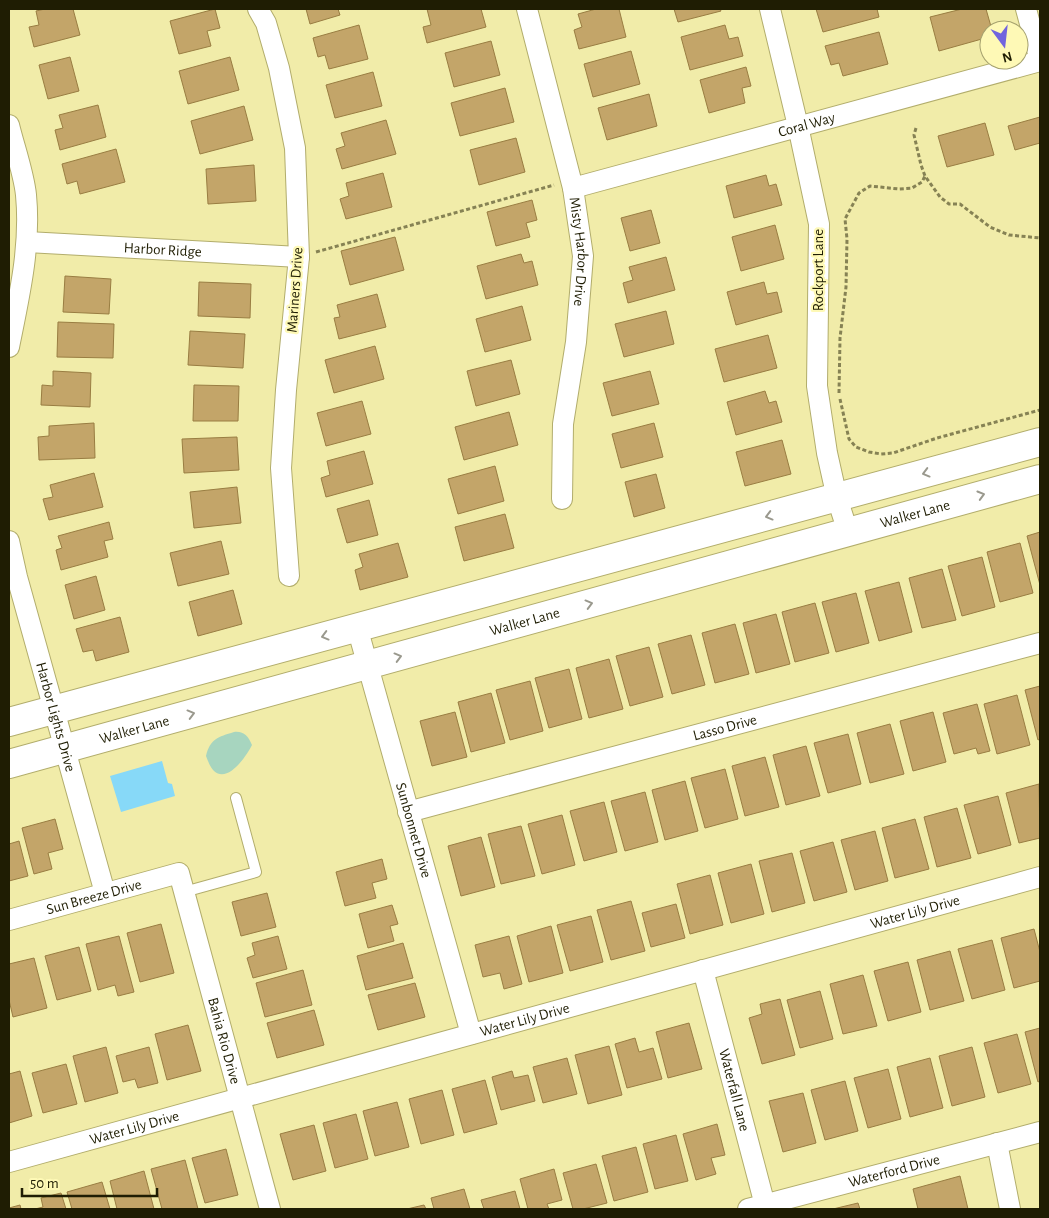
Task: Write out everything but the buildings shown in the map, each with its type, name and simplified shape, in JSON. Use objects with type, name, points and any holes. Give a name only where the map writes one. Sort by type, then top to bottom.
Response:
[{"type":"street","name":"Mariners Drive","points":[[258,9],[266,23],[279,68],[295,148],[299,257],[286,390],[281,468],[289,576]]},
{"type":"street","name":"Misty Harbor Drive","points":[[527,9],[572,184],[583,256],[576,342],[563,424],[562,498]]},
{"type":"street","name":"Rockport Lane","points":[[770,9],[819,224],[817,386],[827,453],[843,516]]},
{"type":"street","points":[[1026,9],[1040,61]]},
{"type":"street","name":"Coral Way","points":[[572,184],[1040,61]]},
{"type":"street","points":[[9,125],[26,194],[27,242],[22,283],[9,347]]},
{"type":"street","name":"Harbor Ridge","points":[[27,242],[299,257]]},
{"type":"street","name":"Walker Lane","points":[[9,722],[59,730],[367,666],[709,571],[843,516],[1040,442]]},
{"type":"street","name":"Walker Lane","points":[[9,764],[59,730],[220,664],[358,633],[533,580],[843,516],[1040,479]]},
{"type":"street","name":"Harbor Lights Drive","points":[[9,541],[16,576],[105,893]]},
{"type":"street","name":"Sunbonnet Drive","points":[[358,633],[471,1034]]},
{"type":"street","name":"Lasso Drive","points":[[408,812],[1040,643]]},
{"type":"street","points":[[9,752],[59,730]]},
{"type":"street","name":"Water Lily Drive","points":[[9,1162],[1040,877]]},
{"type":"street","name":"Sun Breeze Drive","points":[[9,920],[105,893],[181,882]]},
{"type":"street","name":"Bahia Rio Drive","points":[[181,882],[270,1209]]},
{"type":"street","name":"Waterfall Lane","points":[[703,970],[760,1208]]},
{"type":"street","name":"Waterford Drive","points":[[760,1208],[1040,1132]]},
{"type":"street","points":[[997,1143],[1010,1209]]},
{"type":"lane","points":[[181,882],[256,872],[236,798]]},
{"type":"path","points":[[916,128],[915,142],[925,176],[940,197],[948,204],[960,204],[990,227],[1009,234],[1040,238]]},
{"type":"path","points":[[925,176],[922,182],[912,188],[900,189],[870,186],[859,194],[845,219],[848,239],[846,287],[840,338],[839,394],[849,439],[856,447],[869,452],[893,453],[937,438],[1040,410]]},
{"type":"path","points":[[299,257],[572,184]]},
{"type":"green space","points":[[240,732],[245,735],[252,745],[236,767],[225,774],[219,774],[209,764],[206,756],[208,750],[212,742],[223,735]]},
{"type":"water","points":[[162,761],[168,783],[172,784],[175,796],[121,812],[110,776]]}]
